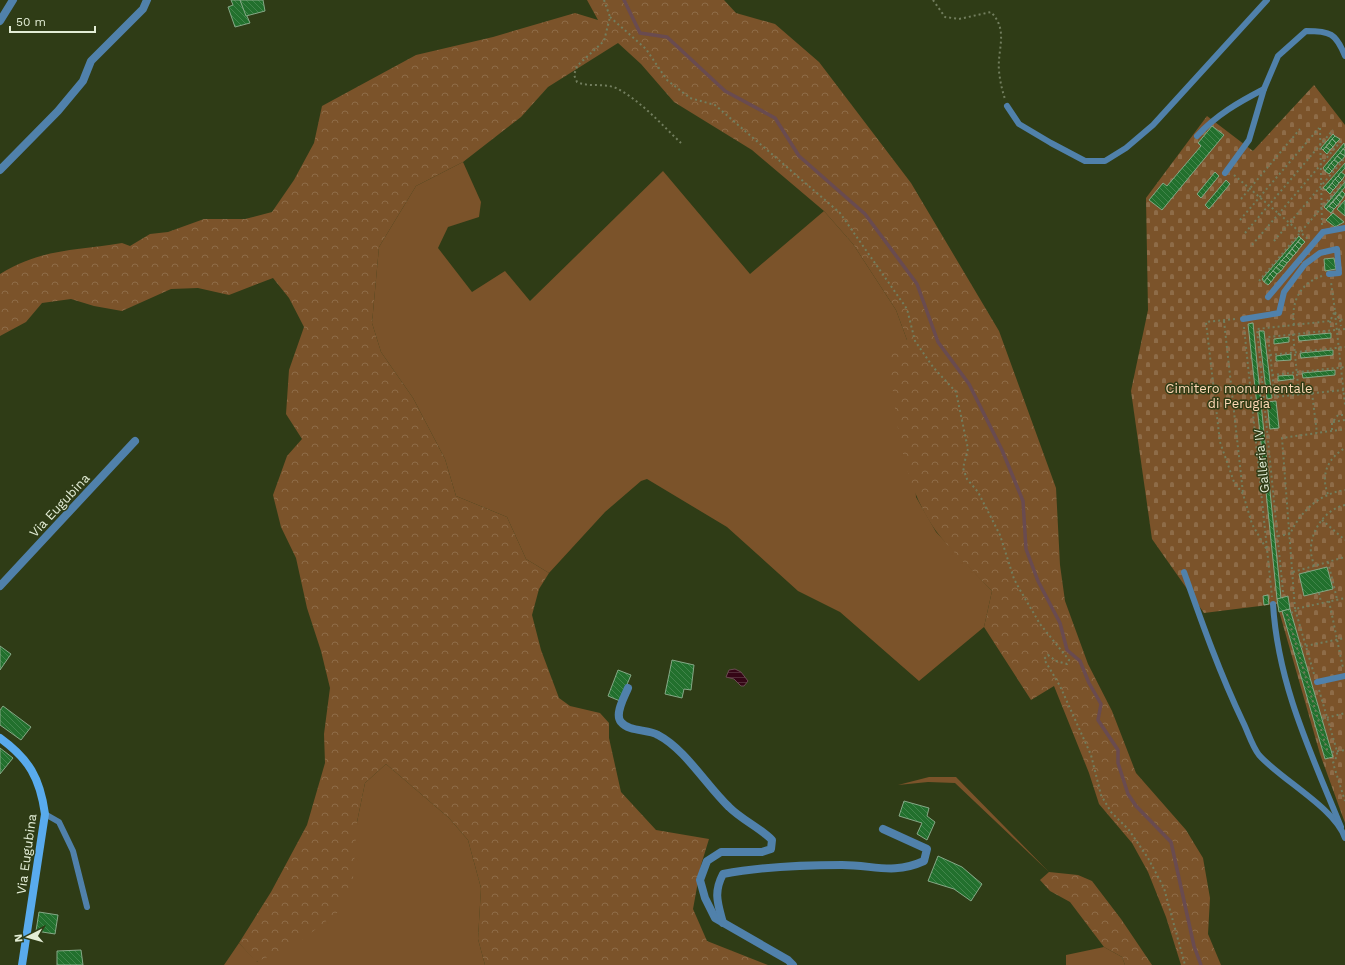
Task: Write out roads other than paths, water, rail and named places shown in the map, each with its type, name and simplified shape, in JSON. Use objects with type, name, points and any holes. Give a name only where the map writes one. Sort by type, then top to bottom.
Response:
[{"type":"street","points":[[0,21],[13,0]]},
{"type":"street","points":[[0,170],[58,111],[83,81],[91,60],[143,9],[147,0]]},
{"type":"street","name":"Via Eugubina","points":[[0,586],[135,441]]},
{"type":"street","points":[[628,688],[618,715],[620,721],[626,726],[658,734],[682,753],[701,777],[729,807],[744,820],[762,830],[772,840],[771,849],[762,852],[721,852],[707,861],[700,880],[715,918],[788,960],[793,965]]},
{"type":"street","name":"Via Eugubina","points":[[0,738],[18,752],[33,773],[42,794],[45,814],[22,965]]},
{"type":"street","points":[[723,923],[716,898],[717,884],[723,874],[742,870],[843,864],[879,868],[909,868],[924,861],[927,849],[883,829]]},
{"type":"lane","points":[[1007,106],[1019,124],[1051,143],[1085,161],[1105,161],[1126,148],[1153,125],[1267,0]]},
{"type":"lane","points":[[1226,171],[1249,140],[1264,89],[1278,56],[1306,31],[1325,31],[1339,41],[1345,56]]},
{"type":"lane","points":[[1197,136],[1207,124],[1234,105],[1264,89]]},
{"type":"lane","points":[[1268,297],[1323,232],[1345,228]]},
{"type":"lane","points":[[1311,261],[1312,244]]},
{"type":"lane","points":[[1243,319],[1279,312],[1284,292],[1305,264],[1320,253],[1337,249],[1339,273],[1330,274]]},
{"type":"lane","points":[[1184,572],[1205,632],[1258,754],[1310,798],[1342,829]]},
{"type":"lane","points":[[1273,604],[1275,635],[1282,669],[1302,731],[1345,838]]},
{"type":"lane","points":[[1317,682],[1345,676]]},
{"type":"lane","points":[[45,814],[59,822],[73,851],[87,907]]},
{"type":"waterway","points":[[624,0],[640,33],[667,37],[725,91],[775,118],[799,156],[865,214],[917,284],[938,342],[969,384],[1002,450],[1023,501],[1026,549],[1038,581],[1060,623],[1067,650],[1080,661],[1089,683],[1101,704],[1098,720],[1118,750],[1118,763],[1128,794],[1136,806],[1171,842],[1194,946],[1201,965]]},
{"type":"park label","name":"Cimitero monumentale di Perugia","points":[[1239,396]]}]
